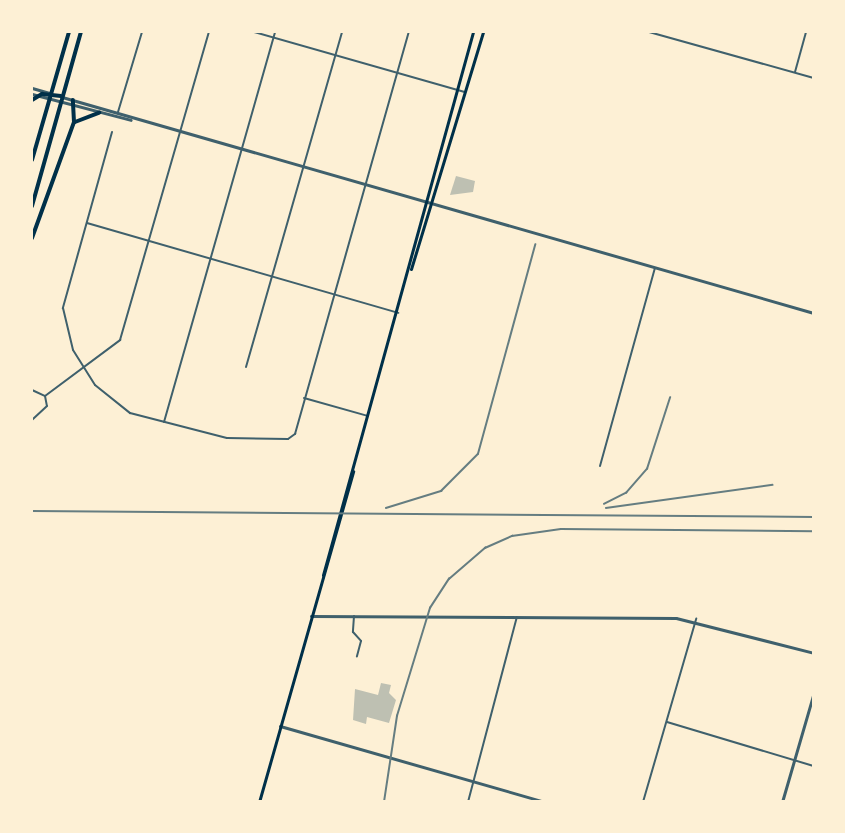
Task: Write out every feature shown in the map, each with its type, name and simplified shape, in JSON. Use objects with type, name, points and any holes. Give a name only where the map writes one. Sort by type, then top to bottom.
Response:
[{"type":"highway","points":[[32,160],[69,32]]},
{"type":"highway","points":[[32,206],[81,32]]},
{"type":"highway","points":[[32,100],[37,95],[61,96]]},
{"type":"highway","points":[[32,238],[74,122],[77,107],[73,100]]},
{"type":"highway","points":[[74,122],[99,113]]},
{"type":"main road","points":[[411,269],[424,202],[473,32]]},
{"type":"main road","points":[[259,801],[398,313],[434,205],[483,32]]},
{"type":"main road","points":[[323,575],[353,471]]},
{"type":"street","points":[[118,113],[142,32]]},
{"type":"street","points":[[45,396],[85,370],[120,340],[209,32]]},
{"type":"street","points":[[254,32],[466,92]]},
{"type":"street","points":[[164,422],[275,32]]},
{"type":"street","points":[[246,368],[342,32]]},
{"type":"street","points":[[112,132],[62,314],[70,344],[85,370],[130,413],[227,438],[288,439],[295,434],[409,32]]},
{"type":"street","points":[[649,32],[813,78]]},
{"type":"street","points":[[794,73],[806,32]]},
{"type":"street","points":[[32,88],[180,133],[813,314]]},
{"type":"street","points":[[32,94],[99,113],[136,120]]},
{"type":"street","points":[[87,223],[398,313]]},
{"type":"street","points":[[600,466],[655,268]]},
{"type":"street","points":[[32,390],[45,396]]},
{"type":"street","points":[[32,420],[47,410],[45,396]]},
{"type":"street","points":[[304,399],[369,416]]},
{"type":"street","points":[[311,616],[696,619],[813,653]]},
{"type":"street","points":[[354,616],[353,632],[361,641],[357,656]]},
{"type":"street","points":[[468,801],[517,617]]},
{"type":"street","points":[[643,801],[696,619]]},
{"type":"street","points":[[782,801],[813,692]]},
{"type":"street","points":[[666,722],[813,766]]},
{"type":"street","points":[[280,726],[545,801]]},
{"type":"building","points":[[456,176],[475,181],[473,192],[450,195]]},
{"type":"building","points":[[381,683],[391,685],[389,693],[396,700],[389,723],[367,717],[366,724],[353,720],[355,689],[378,695]]},
{"type":"railway","points":[[386,508],[441,491],[478,454],[535,245]]},
{"type":"railway","points":[[604,504],[626,493],[647,469],[670,398]]},
{"type":"railway","points":[[606,508],[772,485]]},
{"type":"railway","points":[[32,511],[814,517]]},
{"type":"railway","points":[[384,802],[397,716],[430,608],[449,579],[485,548],[512,536],[561,529],[814,531]]}]
